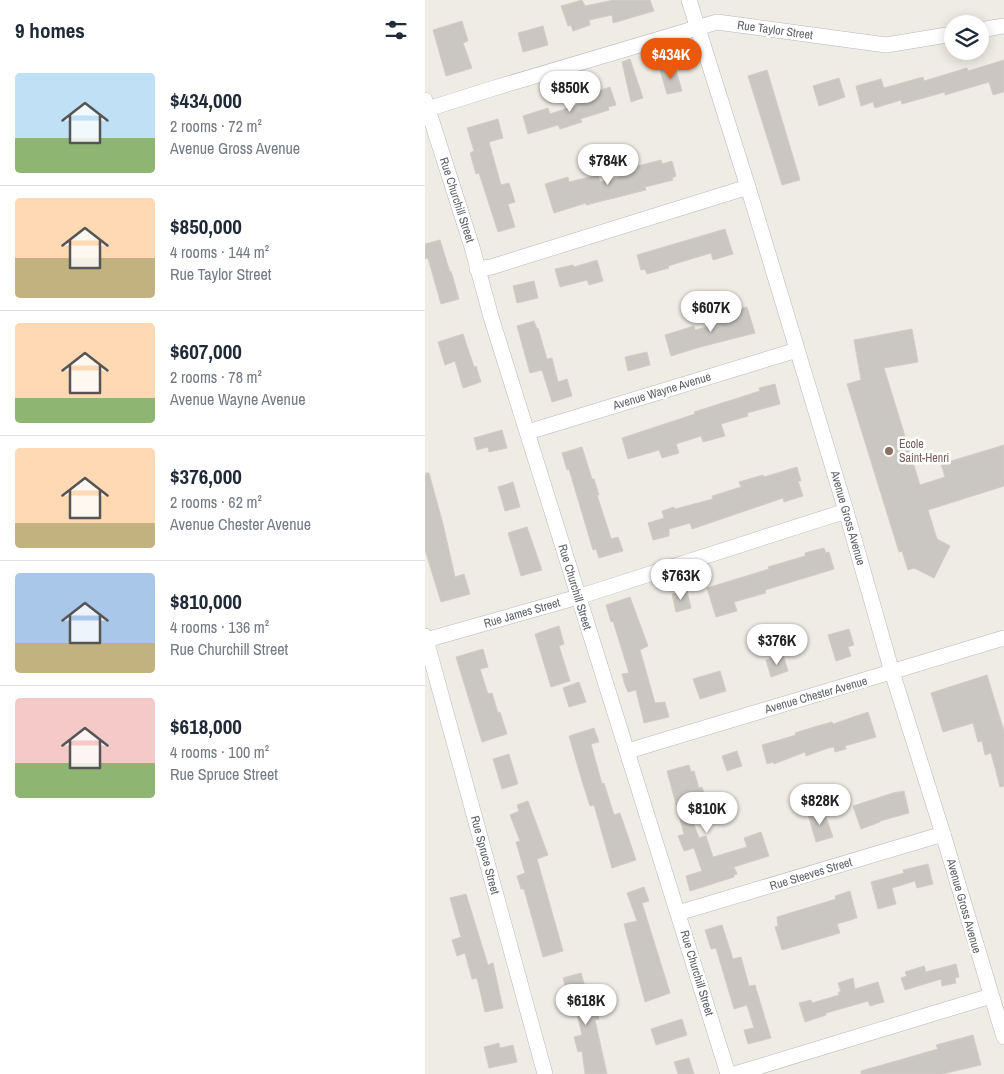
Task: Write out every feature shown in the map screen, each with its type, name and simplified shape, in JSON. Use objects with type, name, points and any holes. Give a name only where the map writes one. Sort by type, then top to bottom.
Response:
[{"type":"street","name":"Avenue Gross Avenue","points":[[689,0],[748,188],[846,511],[892,672],[1004,1037]]},
{"type":"street","name":"Rue Taylor Street","points":[[427,104],[717,22],[886,45],[944,35]]},
{"type":"street","points":[[989,28],[1004,26]]},
{"type":"street","name":"Rue Churchill Street","points":[[427,104],[472,247],[484,268],[527,432],[728,1074]]},
{"type":"street","points":[[484,268],[748,188]]},
{"type":"street","name":"Avenue Wayne Avenue","points":[[527,432],[797,350]]},
{"type":"street","name":"Rue James Street","points":[[425,638],[578,597],[846,511]]},
{"type":"street","name":"Rue Spruce Street","points":[[425,638],[429,664],[545,1074]]},
{"type":"street","name":"Avenue Chester Avenue","points":[[628,751],[1004,638]]},
{"type":"street","name":"Rue Steeves Street","points":[[678,913],[943,834]]},
{"type":"street","points":[[735,1074],[991,996]]},
{"type":"building","points":[[582,0],[585,6],[614,0],[650,0],[654,11],[613,23],[612,15],[589,20],[590,25],[573,31],[571,25],[568,26],[561,6]]},
{"type":"building","points":[[462,21],[468,41],[463,43],[472,68],[446,76],[433,30]]},
{"type":"building","points":[[543,26],[548,45],[523,52],[518,33]]},
{"type":"building","points":[[630,59],[643,98],[631,102],[622,62]]},
{"type":"building","points":[[1004,60],[1004,92],[993,95],[989,82],[945,95],[945,92],[902,104],[901,100],[875,108],[873,102],[861,106],[856,86],[881,79],[884,88],[923,77],[924,81],[967,68],[968,71]]},
{"type":"building","points":[[675,66],[682,91],[667,94],[660,70]]},
{"type":"building","points":[[767,70],[800,180],[782,185],[748,76]]},
{"type":"building","points":[[839,78],[845,97],[819,106],[813,86]]},
{"type":"building","points":[[610,87],[616,105],[608,107],[609,110],[580,119],[582,122],[560,129],[558,125],[528,134],[523,116],[548,108],[550,114],[594,99],[592,93]]},
{"type":"building","points":[[498,119],[503,138],[489,142],[501,185],[509,183],[515,202],[508,204],[515,227],[498,232],[479,173],[476,174],[470,153],[474,151],[467,128]]},
{"type":"building","points":[[661,160],[662,164],[672,161],[676,176],[672,178],[673,180],[645,187],[646,190],[586,205],[586,203],[554,213],[545,184],[568,177],[569,182],[598,175],[600,182],[623,176],[621,168],[633,164],[634,167]]},
{"type":"building","points":[[725,229],[733,254],[713,260],[711,253],[647,274],[645,269],[641,270],[637,255]]},
{"type":"building","points":[[440,240],[459,299],[441,304],[428,258],[425,259],[425,244]]},
{"type":"building","points":[[597,260],[603,281],[589,285],[587,280],[560,287],[555,269],[573,265],[574,267]]},
{"type":"building","points":[[534,281],[538,298],[517,303],[513,286]]},
{"type":"building","points":[[747,307],[755,333],[671,356],[665,335],[694,326],[695,330],[731,320],[729,312]]},
{"type":"building","points":[[534,321],[538,328],[547,359],[552,358],[558,382],[567,379],[572,396],[552,402],[542,370],[530,373],[517,326]]},
{"type":"building","name":"Ecole Saint-Henri","points":[[912,329],[918,362],[884,368],[920,485],[945,477],[941,464],[1004,445],[1004,486],[928,510],[937,539],[950,546],[934,578],[914,568],[908,570],[902,551],[899,552],[847,384],[861,380],[854,340]]},
{"type":"building","points":[[463,334],[481,382],[463,388],[455,361],[445,365],[438,342]]},
{"type":"building","points":[[647,352],[650,365],[628,371],[625,357]]},
{"type":"building","points":[[775,384],[780,404],[747,413],[748,416],[721,424],[725,436],[703,442],[701,436],[676,444],[679,453],[662,458],[659,450],[628,459],[622,438],[695,414],[694,412],[760,391],[759,388]]},
{"type":"building","points":[[502,430],[507,448],[489,452],[488,447],[477,450],[474,438]]},
{"type":"building","points":[[582,447],[592,479],[594,479],[611,539],[618,537],[623,551],[599,558],[596,549],[593,550],[569,469],[567,470],[562,453]]},
{"type":"building","points":[[797,467],[801,481],[798,481],[803,496],[784,502],[783,498],[692,529],[690,523],[669,529],[669,536],[653,540],[648,523],[664,518],[662,511],[713,499],[712,496],[741,487],[739,482]]},
{"type":"building","points":[[425,473],[429,473],[455,577],[464,574],[470,594],[441,602],[425,550]]},
{"type":"building","points":[[513,482],[520,507],[505,511],[498,487]]},
{"type":"building","points":[[527,527],[542,570],[521,576],[508,533]]},
{"type":"building","points":[[824,548],[826,553],[829,552],[834,569],[765,590],[766,593],[734,602],[737,611],[716,617],[707,588],[769,569],[768,567]]},
{"type":"building","points":[[687,591],[691,608],[676,612],[672,594]]},
{"type":"building","points":[[630,597],[648,646],[640,650],[655,703],[665,702],[669,717],[644,723],[636,690],[628,692],[625,685],[622,674],[629,673],[613,621],[611,622],[606,605]]},
{"type":"building","points":[[559,626],[564,644],[559,646],[570,681],[551,687],[535,634]]},
{"type":"building","points":[[849,629],[854,645],[848,647],[851,656],[836,661],[828,635]]},
{"type":"building","points":[[483,649],[488,667],[480,669],[488,694],[492,693],[507,734],[482,742],[456,657]]},
{"type":"building","points":[[783,654],[788,671],[771,677],[766,660]]},
{"type":"building","points":[[720,671],[726,691],[700,699],[693,679]]},
{"type":"building","points":[[987,675],[1004,731],[1004,786],[1000,787],[991,753],[985,755],[982,741],[978,742],[973,723],[943,732],[931,693]]},
{"type":"building","points":[[579,682],[586,702],[569,707],[563,688]]},
{"type":"building","points":[[868,712],[876,737],[845,746],[846,749],[835,752],[834,747],[806,756],[805,752],[774,764],[773,762],[767,764],[762,745],[796,735],[795,733],[814,727],[832,722],[833,724]]},
{"type":"building","points":[[594,728],[599,742],[591,744],[602,784],[604,783],[614,815],[620,813],[636,860],[612,868],[594,805],[590,806],[569,736]]},
{"type":"building","points":[[737,751],[742,766],[727,771],[722,756]]},
{"type":"building","points":[[509,754],[518,784],[502,789],[493,759]]},
{"type":"building","points":[[689,765],[691,772],[694,771],[699,788],[702,787],[709,808],[690,814],[699,838],[706,836],[713,857],[747,847],[744,838],[761,832],[769,856],[734,867],[737,874],[734,877],[690,891],[686,876],[702,871],[694,848],[684,851],[678,836],[684,834],[667,771]]},
{"type":"building","points":[[904,791],[909,813],[880,821],[861,829],[853,806]]},
{"type":"building","points":[[528,801],[548,855],[537,859],[563,951],[543,957],[524,889],[521,889],[517,876],[525,873],[516,842],[520,841],[510,815],[519,811],[517,805]]},
{"type":"building","points":[[823,809],[833,837],[816,842],[808,814]]},
{"type":"building","points":[[928,864],[933,884],[917,888],[915,881],[892,888],[896,904],[878,909],[871,882],[904,873],[903,870]]},
{"type":"building","points":[[644,887],[649,901],[642,903],[670,993],[645,1002],[624,924],[637,921],[627,893]]},
{"type":"building","points":[[850,891],[857,918],[837,924],[840,933],[782,950],[775,927],[778,926],[777,917],[836,899],[835,896]]},
{"type":"building","points":[[466,894],[488,965],[493,963],[503,1008],[485,1012],[477,978],[472,979],[465,953],[457,956],[452,940],[461,937],[450,898]]},
{"type":"building","points":[[722,925],[733,959],[741,957],[749,986],[755,985],[771,1038],[748,1044],[744,1030],[754,1028],[747,1005],[734,1009],[716,948],[711,949],[705,930]]},
{"type":"building","points":[[956,964],[959,977],[955,978],[956,983],[942,986],[941,979],[905,990],[901,978],[907,976],[905,972],[924,966],[926,972]]},
{"type":"building","points":[[581,973],[589,1001],[595,1000],[599,1019],[595,1020],[607,1074],[585,1074],[582,1051],[578,1052],[574,1037],[582,1035],[572,994],[568,996],[563,978]]},
{"type":"building","points":[[853,978],[855,989],[878,982],[884,1002],[870,1006],[868,1001],[826,1013],[826,1015],[805,1022],[799,1003],[811,1000],[812,1003],[839,995],[838,992],[841,992],[838,983]]},
{"type":"building","points":[[682,1019],[687,1035],[656,1045],[651,1029]]},
{"type":"building","points":[[973,1035],[981,1065],[942,1074],[861,1074],[861,1071],[938,1049],[936,1045]]},
{"type":"building","points":[[499,1043],[500,1048],[513,1045],[517,1062],[489,1068],[484,1047]]},
{"type":"building","points":[[689,1058],[694,1074],[678,1074],[674,1062]]},
{"type":"place","name":"Ecole Saint-Henri","points":[[889,451]]}]
